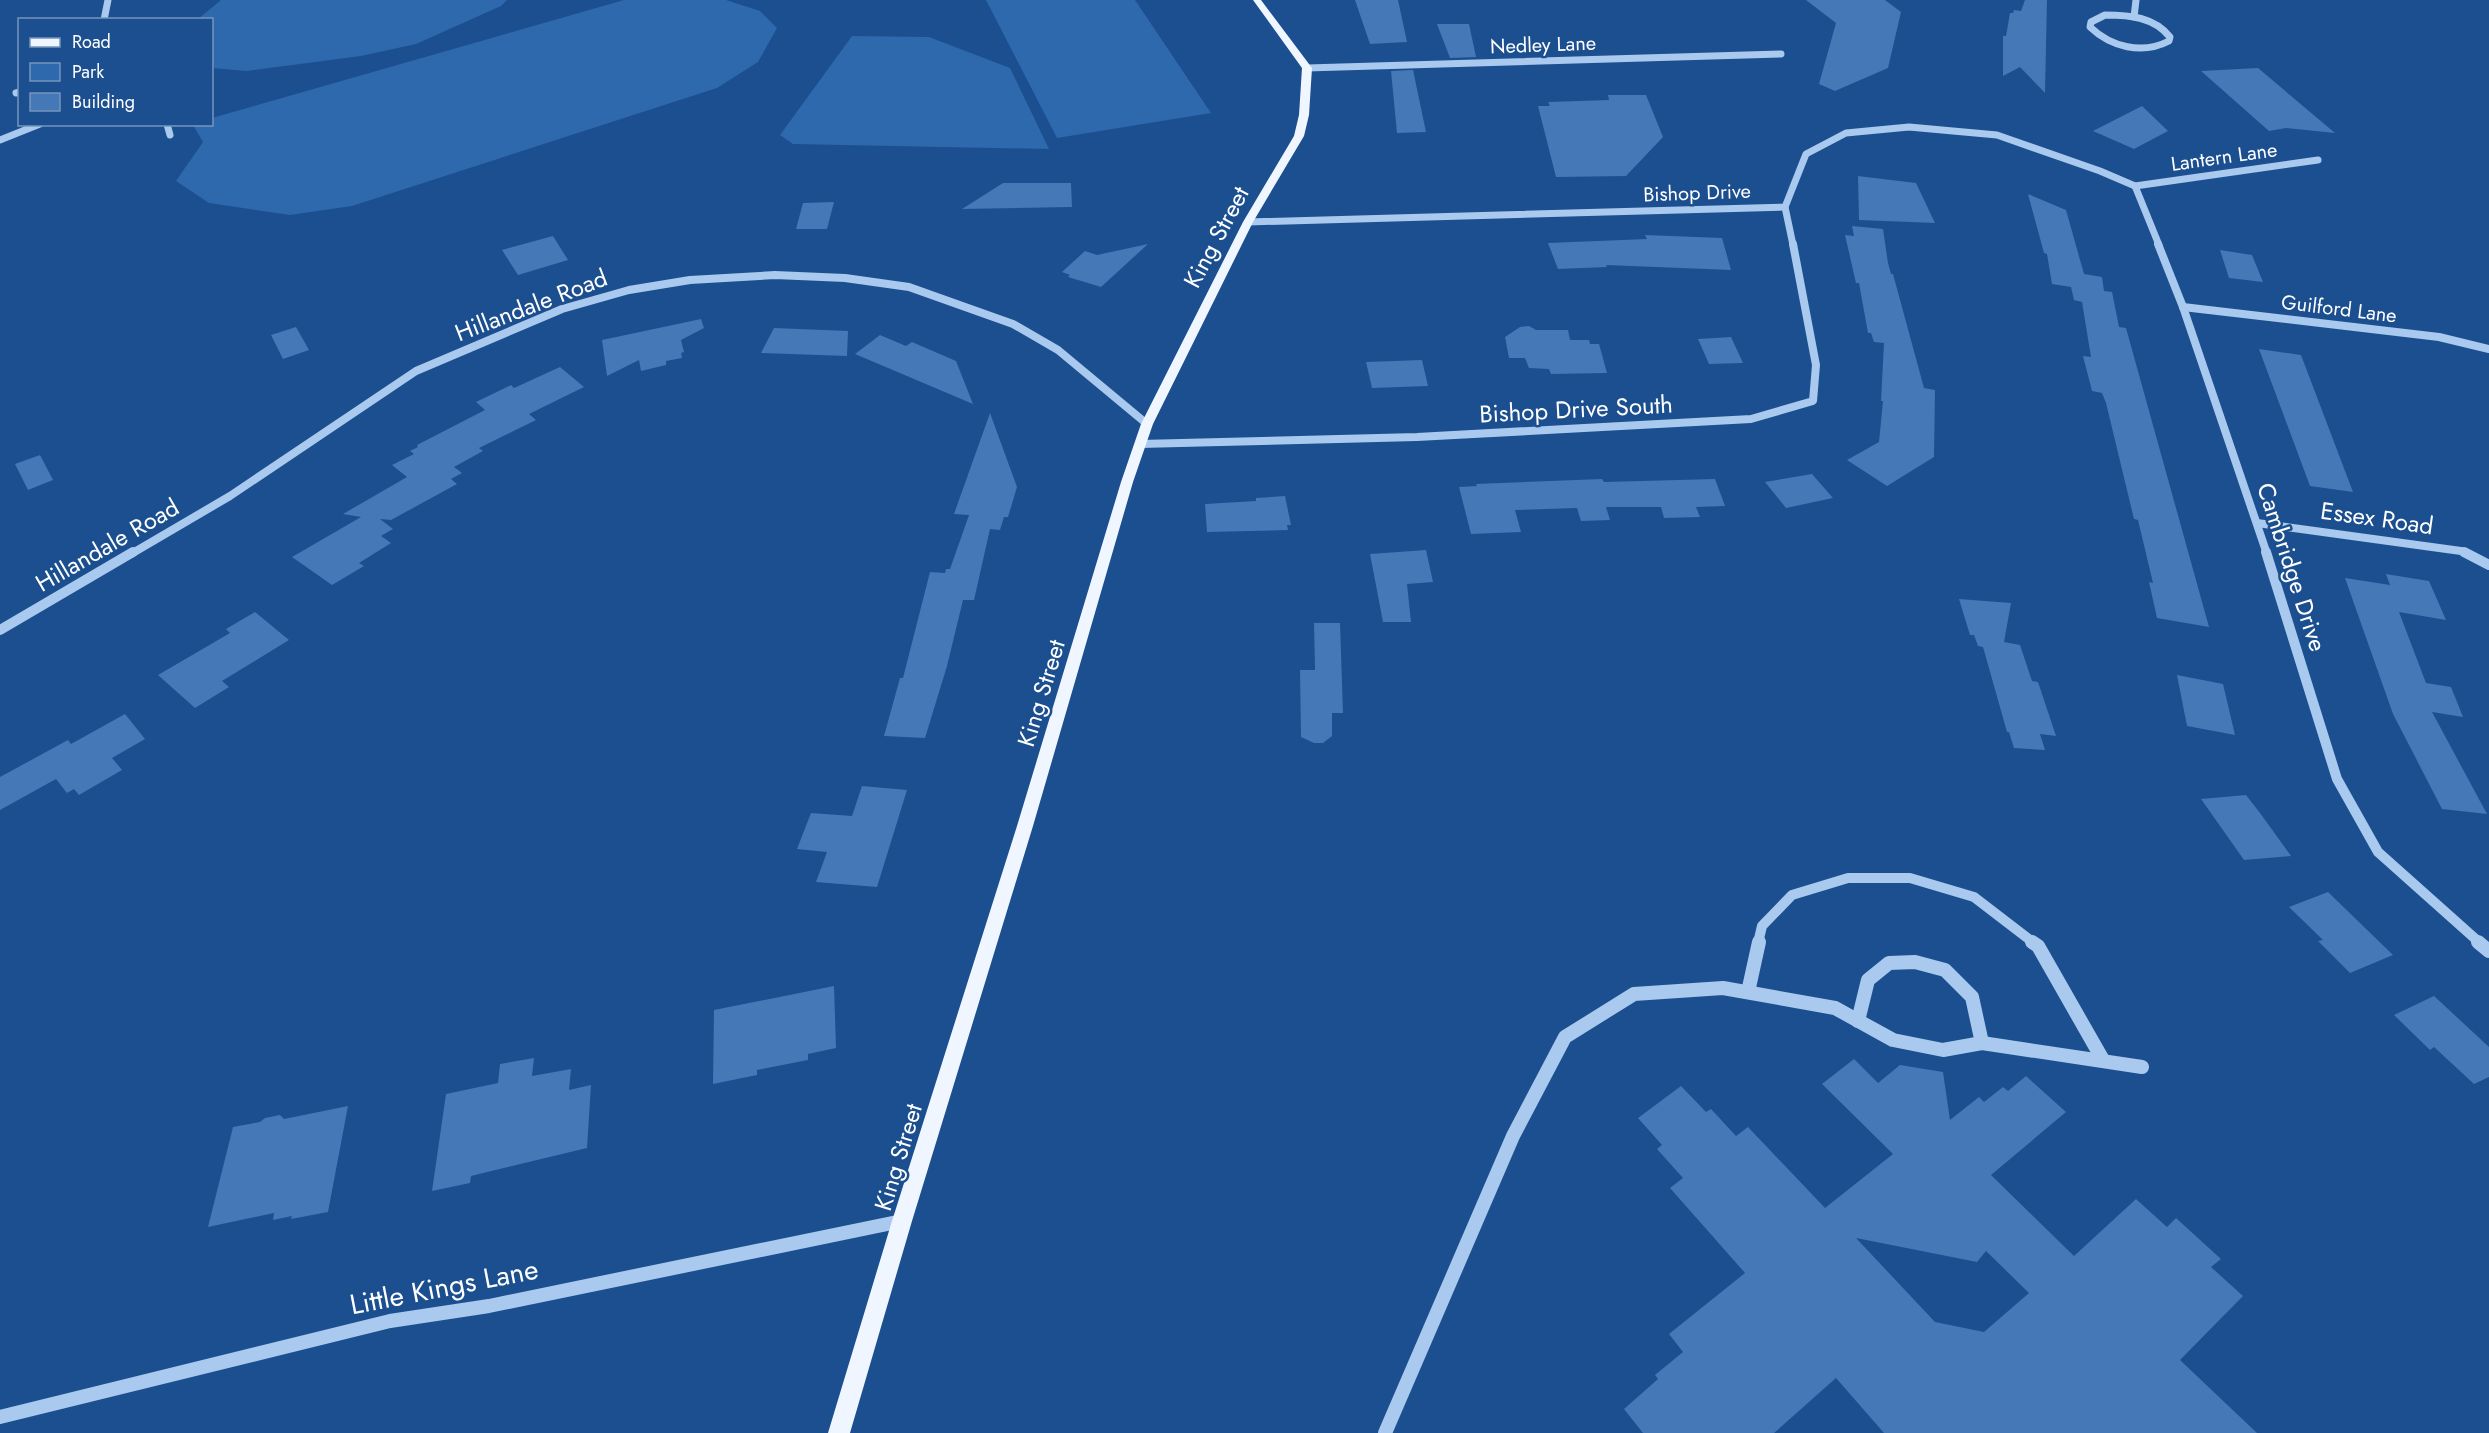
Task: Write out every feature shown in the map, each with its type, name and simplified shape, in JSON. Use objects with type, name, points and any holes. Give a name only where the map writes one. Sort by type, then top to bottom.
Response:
[{"type":"main road","points":[[1257,0],[1307,69]]},
{"type":"main road","name":"King Street","points":[[839,1433],[1140,444],[1147,424],[1248,222],[1299,136],[1304,115],[1307,69]]},
{"type":"street","points":[[104,18],[108,0]]},
{"type":"street","points":[[2134,17],[2136,0]]},
{"type":"street","points":[[2105,15],[2134,17],[2155,23],[2166,30],[2170,37],[2169,41],[2157,47],[2127,46],[2106,40],[2090,27],[2091,22],[2105,15]]},
{"type":"street","name":"Nedley Lane","points":[[1307,69],[1781,54]]},
{"type":"street","points":[[0,140],[35,126]]},
{"type":"street","points":[[168,126],[170,135]]},
{"type":"street","name":"Bishop Drive","points":[[1248,222],[1785,207],[1806,154],[1846,134],[1910,127],[1997,135],[2100,171],[2135,186]]},
{"type":"street","name":"Lantern Lane","points":[[2135,186],[2318,160]]},
{"type":"street","name":"Cambridge Drive","points":[[2135,186],[2183,307],[2257,523],[2337,779],[2378,852],[2489,951]]},
{"type":"street","name":"Bishop Drive South","points":[[1140,444],[1416,436],[1751,419],[1813,402],[1816,365],[1811,330],[1785,207]]},
{"type":"street","name":"Hillandale Road","points":[[0,630],[230,496],[416,371],[562,309],[629,290],[690,280],[776,275],[845,278],[909,287],[1022,329],[1058,350],[1147,424]]},
{"type":"street","name":"Guilford Lane","points":[[2183,307],[2439,337],[2489,349]]},
{"type":"street","name":"Essex Road","points":[[2257,523],[2461,551],[2489,565]]},
{"type":"street","points":[[1748,992],[1761,926],[1792,895],[1848,878],[1910,878],[1974,897],[2038,946],[2103,1060]]},
{"type":"street","points":[[1858,1021],[1868,980],[1889,963],[1915,962],[1946,970],[1972,997],[1982,1043]]},
{"type":"street","points":[[1385,1433],[1513,1136],[1565,1037],[1634,993],[1723,988],[1834,1008],[1893,1040],[1942,1050],[1982,1043],[2142,1067]]},
{"type":"street","name":"Little Kings Lane","points":[[0,1417],[390,1321],[489,1306],[902,1221]]},
{"type":"green space","points":[[221,0],[507,0],[501,6],[416,44],[361,56],[246,71],[213,68],[213,18],[199,18]]},
{"type":"green space","points":[[624,0],[726,0],[760,11],[777,28],[758,62],[717,88],[352,206],[290,215],[209,203],[176,181],[203,142],[194,126],[213,126],[213,118]]},
{"type":"green space","points":[[986,0],[1135,0],[1211,113],[1057,138]]},
{"type":"green space","points":[[852,36],[929,37],[1010,68],[1049,149],[793,144],[780,135]]},
{"type":"building","points":[[1355,0],[1398,0],[1407,42],[1370,44]]},
{"type":"building","points":[[1806,0],[1885,0],[1901,12],[1888,68],[1835,91],[1819,84],[1836,23]]},
{"type":"building","points":[[2025,0],[2047,0],[2045,93],[2020,67],[2003,76],[2003,36],[2006,36],[2010,13],[2014,10],[2021,11]]},
{"type":"building","points":[[1437,24],[1469,24],[1476,57],[1450,58]]},
{"type":"building","points":[[2258,68],[2335,133],[2286,128],[2269,131],[2201,71]]},
{"type":"building","points":[[1413,70],[1426,132],[1397,133],[1391,71]]},
{"type":"building","points":[[1608,95],[1646,95],[1663,137],[1626,176],[1556,177],[1538,106],[1550,106],[1548,102],[1609,100]]},
{"type":"building","points":[[2142,106],[2168,131],[2134,149],[2093,131]]},
{"type":"building","points":[[1858,176],[1916,183],[1935,223],[1859,220]]},
{"type":"building","points":[[1003,183],[1071,183],[1072,207],[962,209]]},
{"type":"building","points":[[2028,194],[2066,210],[2084,274],[2102,277],[2104,291],[2112,292],[2119,327],[2126,328],[2209,627],[2157,618],[2149,582],[2153,583],[2138,520],[2134,519],[2106,403],[2102,393],[2092,391],[2083,356],[2091,357],[2082,302],[2074,300],[2071,287],[2052,284],[2047,254],[2044,253]]},
{"type":"building","points":[[834,202],[827,229],[796,229],[803,203]]},
{"type":"building","points":[[1852,226],[1883,229],[1888,263],[1924,388],[1935,390],[1934,457],[1887,486],[1847,460],[1879,442],[1883,401],[1881,401],[1884,343],[1874,342],[1871,333],[1868,333],[1859,283],[1856,283],[1845,235],[1854,236]]},
{"type":"building","points":[[1645,235],[1722,238],[1731,270],[1606,265],[1607,267],[1558,269],[1548,243],[1647,239]]},
{"type":"building","points":[[553,236],[568,260],[518,275],[502,250]]},
{"type":"building","points":[[1148,244],[1101,287],[1068,277],[1070,275],[1062,272],[1085,251],[1097,255]]},
{"type":"building","points":[[2220,250],[2252,255],[2263,282],[2229,278]]},
{"type":"building","points":[[701,319],[704,328],[681,340],[684,352],[681,353],[682,358],[666,361],[666,365],[641,371],[639,360],[607,376],[602,340]]},
{"type":"building","points":[[1529,326],[1536,330],[1568,330],[1570,340],[1589,340],[1590,344],[1599,344],[1607,373],[1551,374],[1549,369],[1529,368],[1525,358],[1509,358],[1505,337],[1520,327]]},
{"type":"building","points":[[296,327],[309,350],[283,359],[271,335]]},
{"type":"building","points":[[774,328],[848,331],[847,356],[761,353]]},
{"type":"building","points":[[880,335],[906,346],[912,342],[956,361],[973,404],[855,354]]},
{"type":"building","points":[[1731,337],[1743,363],[1709,364],[1698,339]]},
{"type":"building","points":[[2259,349],[2301,355],[2353,492],[2310,486]]},
{"type":"building","points":[[1422,360],[1428,386],[1372,388],[1366,362]]},
{"type":"building","points":[[560,367],[584,387],[529,414],[536,420],[479,448],[483,451],[454,467],[462,473],[451,479],[457,484],[391,520],[380,519],[393,529],[381,536],[391,543],[359,563],[364,566],[332,585],[292,557],[361,517],[343,514],[407,477],[392,465],[414,454],[410,451],[418,447],[417,445],[485,410],[476,402],[511,385],[514,388]]},
{"type":"building","points":[[990,413],[1017,487],[1008,517],[1004,517],[1000,530],[990,529],[974,600],[963,600],[947,666],[925,738],[884,736],[900,678],[903,678],[930,572],[945,573],[946,569],[950,569],[969,515],[954,514]]},
{"type":"building","points":[[40,455],[53,480],[28,490],[15,464]]},
{"type":"building","points":[[1812,474],[1833,498],[1786,508],[1765,482]]},
{"type":"building","points":[[1602,479],[1604,482],[1715,479],[1725,506],[1696,507],[1700,517],[1664,518],[1661,507],[1606,507],[1610,520],[1581,521],[1577,508],[1515,510],[1521,532],[1471,534],[1459,487],[1477,486],[1476,484]]},
{"type":"building","points":[[1285,496],[1291,525],[1287,525],[1288,530],[1207,532],[1205,504],[1256,501],[1256,498]]},
{"type":"building","points":[[1426,550],[1433,582],[1407,584],[1411,622],[1383,622],[1370,554]]},
{"type":"building","points":[[2386,574],[2429,581],[2446,620],[2399,612],[2426,683],[2451,687],[2463,717],[2432,712],[2487,814],[2442,809],[2393,714],[2345,578],[2390,585]]},
{"type":"building","points":[[1959,599],[2011,603],[2004,642],[2020,645],[2032,681],[2038,682],[2056,736],[2040,734],[2045,750],[2014,748],[2009,732],[2007,732],[1983,647],[1978,646],[1974,635],[1970,635]]},
{"type":"building","points":[[255,612],[289,640],[222,681],[229,687],[195,708],[158,675],[230,633],[226,629]]},
{"type":"building","points":[[1314,623],[1340,623],[1343,713],[1332,713],[1332,736],[1323,743],[1314,743],[1301,737],[1300,670],[1315,670]]},
{"type":"building","points":[[2177,675],[2223,684],[2235,735],[2187,726]]},
{"type":"building","points":[[125,714],[145,739],[112,758],[122,770],[79,795],[74,789],[67,793],[56,779],[0,810],[0,777],[68,740],[71,744]]},
{"type":"building","points":[[862,786],[907,790],[877,887],[816,882],[827,852],[797,849],[811,813],[852,816]]},
{"type":"building","points":[[2246,795],[2291,856],[2244,860],[2201,799]]},
{"type":"building","points":[[2328,892],[2393,955],[2350,973],[2318,941],[2323,940],[2289,907]]},
{"type":"building","points":[[834,986],[836,1048],[808,1054],[808,1060],[757,1070],[757,1075],[713,1084],[714,1010]]},
{"type":"building","points":[[2434,996],[2489,1047],[2489,1077],[2474,1084],[2434,1047],[2430,1050],[2394,1015]]},
{"type":"building","points":[[534,1058],[532,1076],[571,1069],[569,1090],[591,1085],[587,1148],[471,1176],[470,1183],[432,1191],[446,1094],[498,1083],[500,1064]]},
{"type":"building","points":[[1854,1059],[1878,1083],[1900,1065],[1943,1072],[1950,1120],[1979,1097],[1984,1102],[2003,1087],[2008,1091],[2026,1076],[2066,1112],[1991,1175],[2074,1256],[2136,1199],[2167,1227],[2176,1218],[2221,1259],[2211,1267],[2243,1296],[2180,1360],[2257,1433],[1884,1433],[1836,1378],[1774,1433],[1643,1433],[1624,1409],[1658,1379],[1655,1375],[1683,1352],[1669,1334],[1745,1273],[1670,1188],[1683,1178],[1657,1149],[1662,1145],[1638,1118],[1681,1086],[1706,1112],[1711,1109],[1736,1136],[1748,1127],[1825,1208],[1893,1154],[1822,1084]],"holes":[[[1856,1238],[1977,1262],[1986,1251],[2029,1293],[1984,1332],[1935,1322]]]},
{"type":"building","points":[[348,1106],[328,1212],[273,1220],[274,1213],[208,1227],[233,1127],[260,1122],[265,1118],[280,1115],[284,1119]]}]
